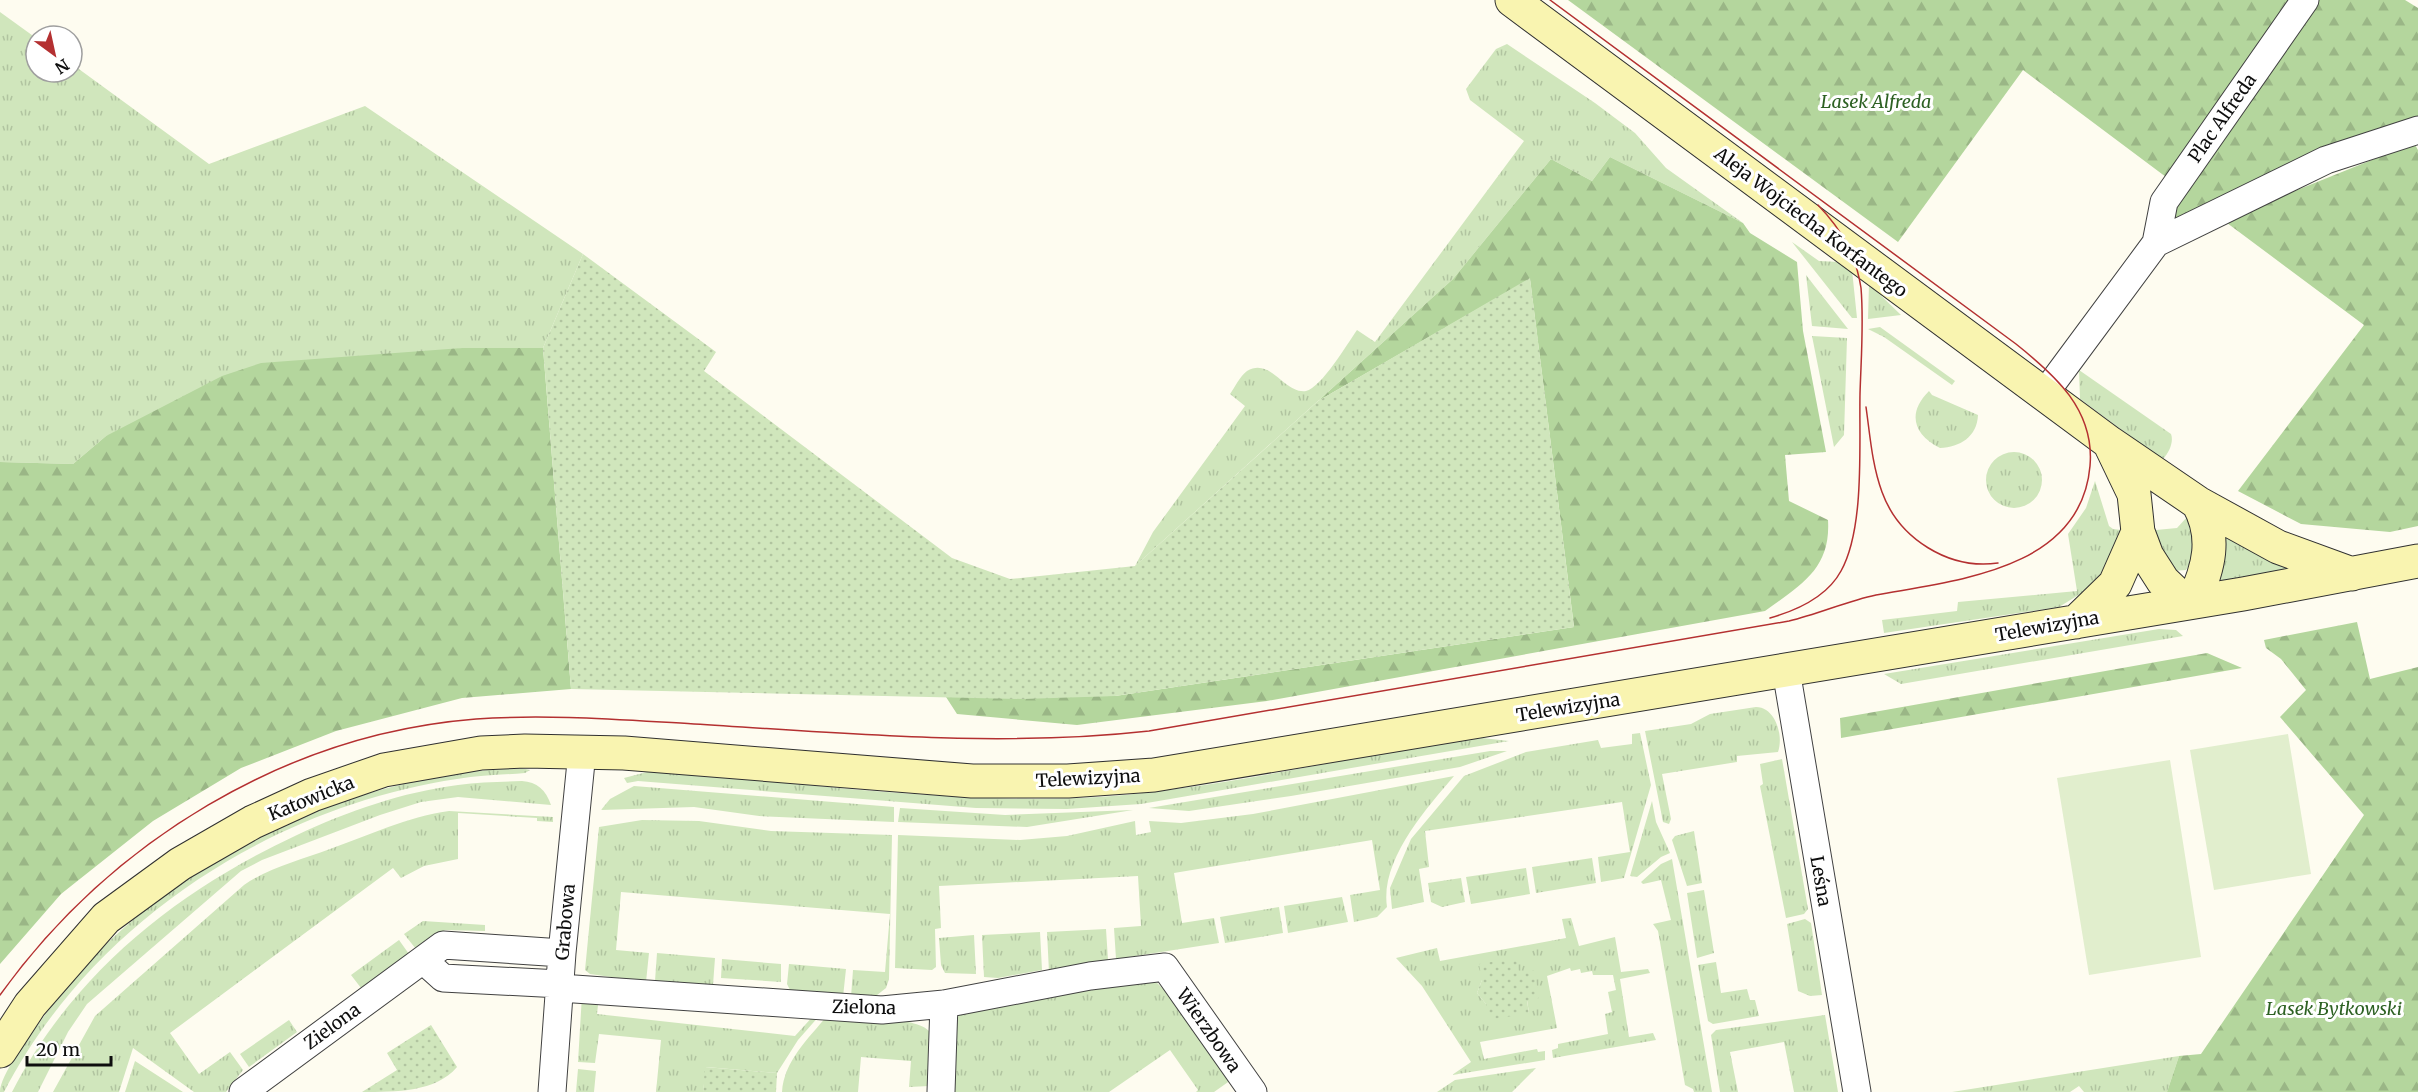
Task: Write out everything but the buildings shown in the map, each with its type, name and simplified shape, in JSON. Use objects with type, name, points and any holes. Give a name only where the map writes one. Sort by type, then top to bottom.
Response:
[{"type":"main road","name":"Aleja Wojciecha Korfantego","points":[[1512,0],[2110,443],[2198,503],[2278,547],[2354,574]]},
{"type":"main road","name":"Aleja Wojciecha Korfantego","points":[[2110,443],[2134,494],[2138,531],[2154,569],[2174,593],[2190,602]]},
{"type":"main road","points":[[2190,602],[2206,574],[2210,553],[2206,518],[2198,503]]},
{"type":"main road","name":"Aleja Wojciecha Korfantego","points":[[2076,622],[2115,584],[2138,531]]},
{"type":"main road","name":"Telewizyjna","points":[[712,760],[972,781],[1068,781],[1154,775],[2076,622],[2418,561]]},
{"type":"main road","name":"Katowicka","points":[[0,1051],[30,1005],[106,918],[180,864],[253,822],[312,795],[384,770],[481,753],[582,752],[712,760]]},
{"type":"street","name":"Plac Alfreda","points":[[2045,393],[2156,243],[2164,202],[2305,0]]},
{"type":"street","name":"Plac Alfreda","points":[[2156,243],[2326,160],[2418,130]]},
{"type":"street","name":"Leśna","points":[[1786,670],[1857,1092]]},
{"type":"street","name":"Grabowa","points":[[552,1092],[562,953],[582,752]]},
{"type":"street","name":"Zielona","points":[[243,1092],[443,945],[562,953]]},
{"type":"street","name":"Zielona","points":[[423,960],[443,978],[882,1010],[944,1004],[1090,976],[1166,967]]},
{"type":"street","name":"Wierzbowa","points":[[1166,967],[1252,1092]]},
{"type":"street","points":[[941,1092],[944,1004]]},
{"type":"green space","name":"Lasek Alfreda","points":[[1568,0],[2293,0],[2166,177],[2023,70],[1898,242]]},
{"type":"green space","points":[[2315,0],[2405,0],[2418,8],[2418,128],[2169,226],[2177,198]]},
{"type":"green space","points":[[0,12],[24,29],[24,84],[84,84],[84,73],[209,164],[365,106],[583,254],[543,348],[462,348],[106,436],[73,464],[0,462]]},
{"type":"green space","points":[[1507,44],[1635,133],[1666,168],[1743,223],[1610,157],[1592,181],[1551,159],[1453,279],[1135,566],[1153,532],[1245,406],[1230,394],[1242,376],[1247,371],[1256,368],[1263,369],[1291,387],[1306,391],[1326,374],[1357,330],[1375,342],[1524,141],[1470,100],[1466,89],[1496,49]]},
{"type":"green space","points":[[2414,143],[2418,150],[2418,526],[2390,532],[2301,524],[2238,491],[2364,325],[2223,220]]},
{"type":"green space","points":[[1610,157],[1743,223],[1750,233],[1797,262],[1803,331],[1826,452],[1785,455],[1789,501],[1828,520],[1828,537],[1824,551],[1819,563],[1802,584],[1765,611],[1267,701],[1077,725],[957,714],[946,697],[1115,696],[1574,627],[1530,279],[1318,401],[1453,279],[1551,159],[1592,181]]},
{"type":"green space","points":[[1792,242],[1819,261],[1840,262],[1852,270],[1857,318],[1852,318]]},
{"type":"green space","points":[[583,254],[716,352],[704,371],[952,558],[1010,579],[1135,566],[1318,401],[1530,278],[1574,627],[1115,696],[1023,699],[571,689],[543,348]]},
{"type":"green space","points":[[1806,275],[1848,329],[1812,326]]},
{"type":"green space","points":[[1869,284],[1901,315],[1868,319]]},
{"type":"green space","points":[[1880,327],[1955,381],[1952,385],[1884,337],[1868,329]]},
{"type":"green space","points":[[1812,336],[1847,338],[1844,435],[1834,447]]},
{"type":"green space","points":[[462,348],[543,348],[571,689],[462,698],[336,731],[241,768],[153,821],[61,894],[0,964],[0,462],[73,464],[106,436],[222,376],[261,363]]},
{"type":"green space","points":[[2079,370],[2171,434],[2170,447],[2164,458],[2158,457],[2080,399]]},
{"type":"green space","points":[[1929,391],[1932,395],[1978,415],[1971,435],[1961,443],[1940,448],[1919,430],[1916,422],[1918,407]]},
{"type":"green space","points":[[2014,452],[2025,454],[2034,460],[2040,469],[2042,480],[2040,491],[2034,500],[2025,506],[2014,508],[2003,506],[1994,500],[1988,491],[1986,480],[1988,469],[1994,460],[2003,454]]},
{"type":"green space","points":[[2095,481],[2109,526],[2121,530],[2116,553],[2093,586],[2059,607],[1884,633],[1882,620],[1957,611],[1958,602],[2077,591],[2068,534],[2086,508]]},
{"type":"green space","points":[[2188,516],[2194,536],[2192,557],[2186,570],[2172,571],[2156,540],[2156,530],[2177,528]]},
{"type":"green space","points":[[2224,533],[2296,569],[2215,583]]},
{"type":"green space","name":"Lasek Bytkowski","points":[[2357,622],[2370,679],[2418,667],[2418,1092],[2167,1092],[2179,1056],[2201,1054],[2364,815],[2280,717],[2306,690],[2281,659],[2266,648],[2264,640]]},
{"type":"green space","points":[[2159,629],[2176,630],[2183,636],[1901,684],[1884,674]]},
{"type":"green space","points":[[2207,653],[2242,668],[1841,738],[1840,718]]},
{"type":"green space","points":[[1756,707],[1768,712],[1776,723],[1780,738],[1778,752],[1737,756],[1737,762],[1662,774],[1671,819],[1669,824],[1663,822],[1645,731],[1691,724],[1710,714]]},
{"type":"green space","points":[[1640,733],[1651,785],[1624,878],[1601,882],[1598,857],[1630,852],[1622,802],[1425,831],[1429,867],[1419,869],[1424,902],[1392,909],[1390,888],[1411,839],[1464,776],[1526,752],[1598,740],[1601,748],[1632,744],[1632,734]]},
{"type":"green space","points":[[2288,734],[2311,874],[2214,890],[2190,750]]},
{"type":"green space","points":[[1482,738],[1509,741],[1141,804],[1067,809],[976,808],[638,781],[627,783],[624,778],[647,772],[659,772],[921,795],[1026,799],[1079,798],[1231,781]]},
{"type":"green space","points":[[1490,751],[1507,751],[1460,767],[1291,796],[1189,811],[1149,808]]},
{"type":"green space","points":[[1782,759],[1808,909],[1804,914],[1786,918],[1760,786],[1763,784],[1760,764]]},
{"type":"green space","points":[[2170,760],[2201,957],[2089,975],[2057,778]]},
{"type":"green space","points":[[521,768],[530,770],[525,773],[457,779],[388,794],[320,816],[255,846],[193,883],[137,926],[85,976],[41,1031],[4,1092],[0,1092],[10,1066],[23,1046],[83,969],[133,920],[190,877],[251,841],[317,811],[384,789],[453,774]]},
{"type":"green space","points":[[1454,776],[1407,836],[1391,871],[1387,889],[1387,907],[1377,917],[1354,922],[1350,895],[1380,890],[1372,840],[1174,873],[1182,923],[1214,918],[1219,943],[1116,959],[1114,928],[1141,926],[1138,876],[939,886],[941,928],[935,929],[936,967],[932,970],[895,968],[898,835],[1020,840],[1067,836],[1135,821],[1136,835],[1151,832],[1149,821],[1181,823],[1253,814]]},
{"type":"green space","points":[[522,781],[540,788],[551,805],[458,797],[421,802],[380,815],[262,860],[241,871],[87,1004],[68,1032],[38,1092],[12,1092],[37,1049],[66,1009],[98,973],[171,909],[211,882],[297,835],[376,804],[437,788],[474,783]]},
{"type":"green space","points":[[634,786],[894,807],[894,822],[759,816],[694,807],[601,810],[610,799]]},
{"type":"green space","points":[[1652,801],[1656,822],[1670,853],[1661,857],[1637,877],[1630,876]]},
{"type":"green space","points":[[900,808],[1005,815],[1133,810],[1027,827],[898,822]]},
{"type":"green space","points":[[449,811],[553,817],[553,822],[537,821],[537,818],[458,813],[458,859],[424,866],[401,878],[393,868],[170,1033],[199,1074],[230,1052],[243,1070],[226,1092],[194,1092],[133,1048],[119,1092],[53,1092],[95,1016],[244,885],[275,869],[388,827]]},
{"type":"green space","points":[[642,820],[699,821],[771,831],[892,835],[889,979],[886,988],[872,999],[851,997],[853,970],[885,972],[890,914],[621,892],[616,950],[649,953],[646,982],[590,974],[585,970],[599,827]]},
{"type":"green space","points":[[1694,831],[1702,883],[1687,886],[1672,840],[1675,836]]},
{"type":"green space","points":[[1592,858],[1596,883],[1536,893],[1532,867]]},
{"type":"green space","points":[[1672,859],[1712,1092],[1694,1092],[1685,1085],[1658,931],[1653,924],[1671,920],[1661,880],[1643,884],[1641,882],[1661,864]]},
{"type":"green space","points":[[1526,868],[1530,894],[1471,904],[1466,877]]},
{"type":"green space","points":[[1461,878],[1465,902],[1442,907],[1431,902],[1428,883]]},
{"type":"green space","points":[[1704,890],[1714,953],[1697,958],[1687,893]]},
{"type":"green space","points":[[1342,897],[1348,922],[1288,933],[1284,906]]},
{"type":"green space","points":[[1279,907],[1283,933],[1225,943],[1220,917]]},
{"type":"green space","points":[[1571,918],[1579,946],[1615,937],[1621,972],[1648,969],[1650,973],[1620,979],[1629,1037],[1653,1033],[1656,1040],[1553,1058],[1552,1050],[1558,1048],[1558,1044],[1608,1034],[1605,1014],[1612,1012],[1608,992],[1616,990],[1613,975],[1593,975],[1592,971],[1581,973],[1580,969],[1571,971],[1570,968],[1547,976],[1557,1028],[1480,1042],[1484,1059],[1537,1049],[1538,1052],[1545,1051],[1545,1060],[1452,1075],[1471,1062],[1422,986],[1396,958],[1437,948],[1440,961],[1566,938],[1562,919]],"holes":[[[1482,980],[1527,1000],[1529,1013],[1486,1004],[1477,993]]]},
{"type":"green space","points":[[1805,919],[1811,923],[1822,995],[1810,996],[1798,991],[1787,924]]},
{"type":"green space","points":[[423,921],[485,925],[485,931],[445,930],[416,949],[404,934]]},
{"type":"green space","points":[[1106,929],[1108,960],[1049,972],[1047,932]]},
{"type":"green space","points":[[1040,932],[1042,970],[998,978],[984,977],[982,935]]},
{"type":"green space","points":[[974,935],[976,974],[945,973],[941,965],[939,938]]},
{"type":"green space","points":[[399,940],[409,954],[361,988],[351,975]]},
{"type":"green space","points":[[657,953],[715,958],[713,985],[655,981]]},
{"type":"green space","points":[[1516,958],[1519,973],[1534,970],[1539,998],[1527,1001],[1529,1013],[1489,1020],[1486,1004],[1477,993],[1482,980],[1479,964]]},
{"type":"green space","points":[[722,959],[781,964],[781,982],[721,978]]},
{"type":"green space","points":[[1716,962],[1721,993],[1747,989],[1750,1000],[1755,1000],[1759,1016],[1713,1024],[1708,1021],[1698,965]]},
{"type":"green space","points":[[789,964],[846,969],[843,997],[791,992],[787,984]]},
{"type":"green space","points":[[1144,978],[1157,983],[1171,996],[1231,1080],[1214,1092],[1196,1092],[1198,1090],[1170,1050],[1109,1092],[947,1092],[949,1032],[959,1010]]},
{"type":"green space","points":[[582,995],[599,996],[597,1014],[795,1036],[815,1014],[820,1015],[798,1040],[777,1073],[706,1067],[703,1092],[656,1092],[661,1040],[599,1034],[595,1063],[578,1062]]},
{"type":"green space","points":[[1825,1015],[1838,1092],[1794,1092],[1784,1042],[1730,1052],[1738,1092],[1720,1092],[1711,1035],[1716,1030]]},
{"type":"green space","points":[[827,1016],[897,1020],[922,1026],[929,1031],[932,1041],[929,1086],[909,1087],[911,1061],[861,1057],[858,1092],[782,1092],[792,1060]]},
{"type":"green space","points":[[289,1020],[297,1032],[249,1067],[240,1054]]},
{"type":"green space","points":[[431,1025],[457,1067],[448,1075],[427,1086],[401,1091],[362,1092],[397,1070],[387,1053]]},
{"type":"green space","points":[[2179,1056],[2167,1092],[2084,1092],[2079,1086],[2070,1092],[1952,1092]]},
{"type":"green space","points":[[135,1061],[183,1092],[125,1092]]},
{"type":"green space","points":[[705,1067],[777,1073],[776,1092],[703,1092]]},
{"type":"green space","points":[[1536,1068],[1512,1092],[1437,1092],[1455,1080]]},
{"type":"green space","points":[[578,1069],[596,1071],[594,1092],[576,1092]]},
{"type":"tram line","points":[[0,995],[45,940],[94,889],[149,844],[208,805],[271,772],[337,747],[406,729],[476,719],[558,717],[865,735],[978,739],[1092,736],[1149,731],[1789,621],[1876,595],[1977,575],[2010,564],[2040,549],[2064,528],[2082,501],[2090,466],[2090,446],[2079,411],[2058,381],[2016,344],[1550,0]]},
{"type":"tram line","points":[[1770,618],[1811,601],[1835,580],[1849,553],[1857,509],[1860,460],[1861,288],[1856,265],[1847,244],[1818,205]]},
{"type":"tram line","points":[[1866,407],[1879,482],[1890,509],[1900,524],[1928,548],[1944,556],[1980,564],[1998,563]]}]
